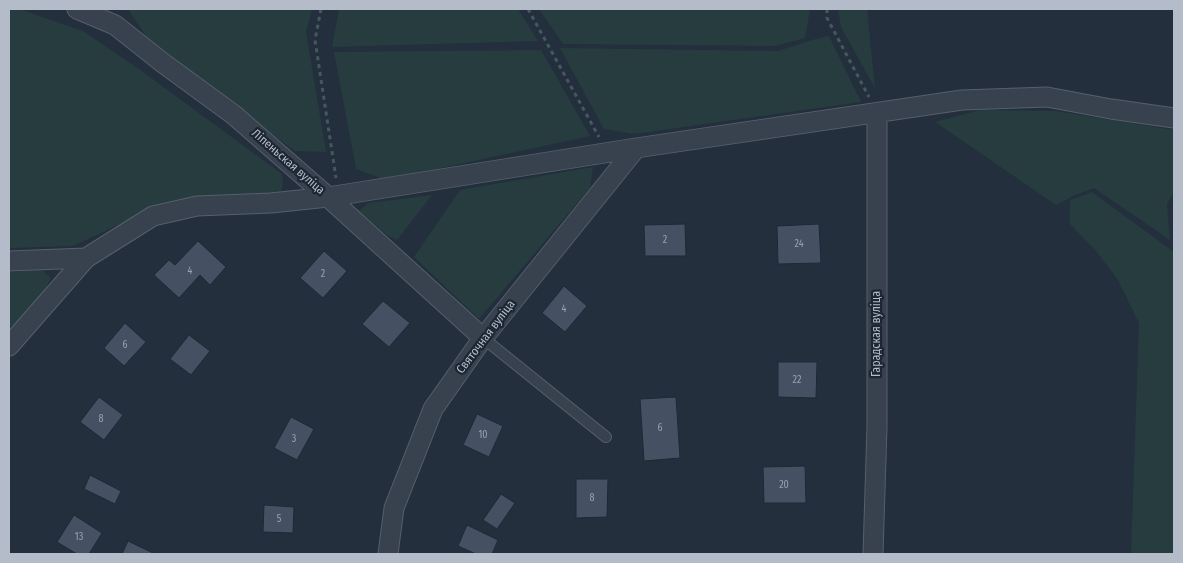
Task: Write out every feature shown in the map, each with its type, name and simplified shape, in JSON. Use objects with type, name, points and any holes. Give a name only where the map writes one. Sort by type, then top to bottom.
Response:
[{"type":"street","name":"Ліпеньская вуліца","points":[[77,9],[115,24],[163,63],[234,115],[328,197],[483,338]]},
{"type":"street","points":[[9,346],[86,258],[153,216],[197,206],[271,203],[328,197],[609,152],[962,100],[1047,97],[1174,118]]},
{"type":"street","name":"Гарадская вуліца","points":[[874,554],[877,113]]},
{"type":"street","name":"Святочная вуліца","points":[[388,554],[394,508],[433,409],[483,338],[636,148]]},
{"type":"street","points":[[9,261],[86,258]]},
{"type":"lane","points":[[483,338],[606,437]]},
{"type":"path","points":[[321,9],[315,40],[336,178],[328,197]]},
{"type":"path","points":[[528,9],[567,81],[609,152]]},
{"type":"path","points":[[826,9],[827,18],[877,113]]},
{"type":"green space","points":[[9,9],[19,9],[83,31],[139,69],[282,174],[283,184],[280,193],[194,201],[148,211],[73,246],[9,248]]},
{"type":"green space","points":[[128,9],[312,9],[306,32],[326,152],[295,151],[216,93],[145,35]]},
{"type":"green space","points":[[339,9],[518,9],[538,41],[332,47]]},
{"type":"green space","points":[[539,9],[810,9],[805,38],[775,46],[563,44]]},
{"type":"green space","points":[[838,9],[867,9],[875,88],[841,27]]},
{"type":"green space","points":[[829,36],[861,102],[634,134],[604,129],[560,48],[778,51]]},
{"type":"green space","points":[[541,50],[590,136],[386,180],[356,169],[334,52]]},
{"type":"green space","points":[[980,110],[1056,111],[1174,130],[1174,192],[1167,204],[1170,240],[1094,188],[1056,205],[935,122]]},
{"type":"green space","points":[[593,167],[590,188],[479,319],[414,257],[460,190]]},
{"type":"green space","points":[[1092,192],[1174,252],[1174,554],[1131,554],[1139,323],[1118,280],[1096,251],[1070,224],[1070,200]]},
{"type":"green space","points":[[432,195],[397,240],[388,236],[359,211],[368,203]]},
{"type":"green space","points":[[42,270],[51,278],[43,293],[9,334],[9,272]]},
{"type":"building","points":[[685,224],[686,256],[645,256],[644,225]]},
{"type":"building","points":[[819,224],[821,263],[778,264],[777,226]]},
{"type":"building","points":[[198,241],[226,267],[210,285],[200,275],[179,298],[154,275],[169,260],[175,265]]},
{"type":"building","points":[[324,251],[347,271],[323,298],[300,278]]},
{"type":"building","points":[[564,286],[587,306],[565,332],[542,313]]},
{"type":"building","points":[[383,301],[410,323],[389,347],[362,324]]},
{"type":"building","points":[[125,323],[146,342],[124,366],[104,348]]},
{"type":"building","points":[[189,335],[210,351],[191,375],[170,359]]},
{"type":"building","points":[[778,362],[817,362],[816,398],[778,397]]},
{"type":"building","points":[[99,397],[123,415],[104,440],[80,422]]},
{"type":"building","points":[[676,397],[680,458],[644,461],[640,399]]},
{"type":"building","points":[[477,414],[503,426],[489,457],[463,445]]},
{"type":"building","points":[[291,417],[314,429],[297,460],[274,448]]},
{"type":"building","points":[[805,466],[806,503],[764,503],[763,467]]},
{"type":"building","points":[[90,475],[121,491],[115,504],[84,489]]},
{"type":"building","points":[[576,479],[608,479],[607,517],[576,518]]},
{"type":"building","points":[[501,494],[515,503],[497,529],[483,520]]},
{"type":"building","points":[[264,505],[294,507],[293,533],[263,532]]},
{"type":"building","points":[[74,515],[102,533],[89,554],[77,554],[57,542]]},
{"type":"building","points":[[467,525],[498,540],[492,554],[476,554],[458,546]]},
{"type":"building","points":[[128,541],[153,553],[122,554]]}]
